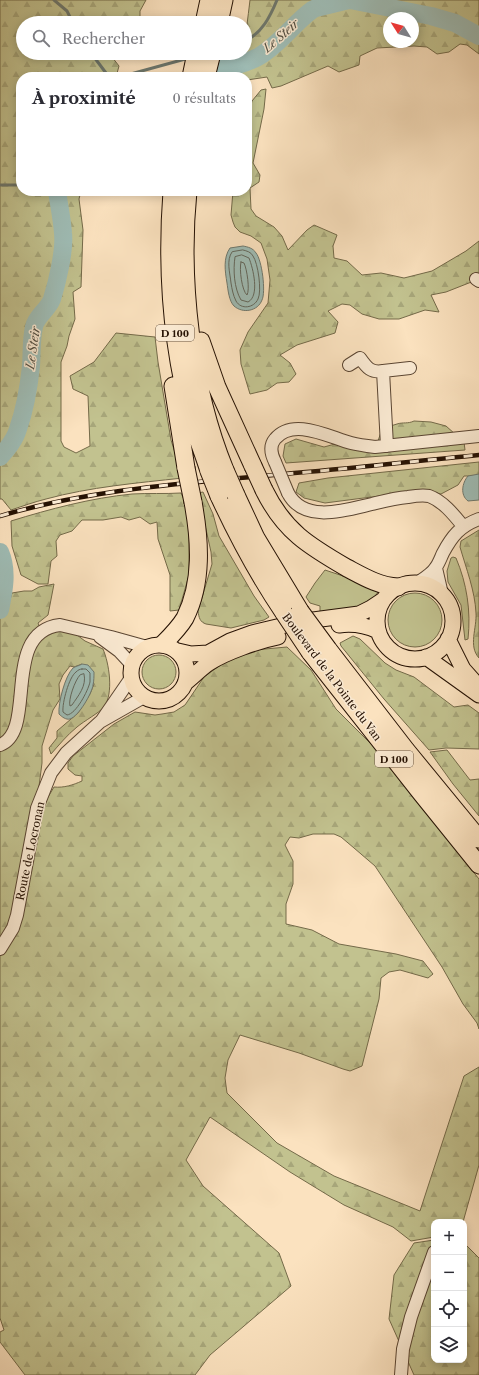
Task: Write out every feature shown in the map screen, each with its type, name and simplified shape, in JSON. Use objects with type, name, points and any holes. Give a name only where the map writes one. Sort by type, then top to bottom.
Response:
[{"type":"highway","points":[[206,16],[209,0]]},
{"type":"highway","points":[[221,16],[224,0]]},
{"type":"highway","points":[[191,72],[194,60]]},
{"type":"highway","points":[[207,72],[210,60]]},
{"type":"highway","name":"D 100","points":[[163,647],[177,630],[185,617],[192,597],[196,582],[198,544],[193,502],[186,468],[172,375],[169,321],[172,196]]},
{"type":"highway","name":"D 100","points":[[188,196],[185,229],[185,262],[191,341],[206,416],[217,450],[217,470]]},
{"type":"highway","name":"D 100","points":[[170,238],[173,307],[181,370],[193,426],[217,470]]},
{"type":"highway","name":"D 100","points":[[185,262],[198,328],[206,359],[223,401],[264,490],[277,513],[288,527],[306,543],[368,579],[383,585],[398,587]]},
{"type":"highway","name":"Boulevard de la Pointe du Van","points":[[217,470],[228,495],[256,538],[310,652],[479,865]]},
{"type":"highway","name":"Boulevard de la Pointe du Van","points":[[292,612],[328,649],[406,750],[479,839]]},
{"type":"main road","points":[[163,647],[183,657],[187,664],[188,672],[183,688],[177,695],[170,699],[153,701],[144,697],[136,689],[131,671],[138,654],[163,647],[192,654],[208,653],[230,641],[252,633],[298,622],[359,614],[383,600],[398,587],[410,583],[430,586],[442,594],[449,605],[453,617],[453,625],[448,639],[439,650],[426,657],[414,659],[398,655],[386,645],[378,631],[377,620],[383,600]]},
{"type":"main road","points":[[185,683],[210,662],[240,648],[274,638],[351,624],[365,625],[378,631]]},
{"type":"main road","points":[[448,639],[463,669],[472,681],[479,687]]},
{"type":"main road","points":[[426,657],[479,695]]},
{"type":"street","points":[[349,365],[360,358],[371,371],[410,368]]},
{"type":"street","points":[[383,371],[387,446]]},
{"type":"street","points":[[464,526],[442,504],[433,498],[426,496],[394,498],[339,511],[326,512],[302,508],[294,503],[288,494],[271,451],[274,441],[278,436],[285,431],[295,429],[312,431],[361,445],[375,447],[479,436]]},
{"type":"street","points":[[417,583],[436,568],[450,541],[464,526],[479,519]]},
{"type":"street","points":[[436,568],[442,594]]},
{"type":"street","points":[[0,745],[8,741],[14,731],[23,657],[30,641],[39,632],[55,626],[68,627],[94,634],[163,647]]},
{"type":"street","points":[[94,634],[119,650],[131,671]]},
{"type":"street","name":"Route de Locronan","points":[[100,722],[131,671]]},
{"type":"street","name":"Route de Locronan","points":[[0,949],[12,928],[17,915],[37,808],[48,780],[56,766],[66,753],[100,722],[144,697]]},
{"type":"street","points":[[401,1375],[403,1349],[411,1317],[433,1255]]},
{"type":"green space","points":[[0,0],[146,0],[140,11],[140,16],[16,16],[16,60],[114,60],[119,66],[117,72],[16,72],[16,196],[80,196],[83,230],[81,287],[73,292],[75,319],[61,362],[61,441],[64,447],[76,453],[90,446],[88,396],[73,389],[70,376],[94,362],[116,333],[155,337],[171,440],[183,478],[80,491],[42,500],[11,510],[2,499],[0,499]]},
{"type":"green space","points":[[250,0],[479,0],[479,54],[467,45],[460,44],[449,52],[437,54],[427,47],[419,46],[419,12],[383,12],[383,48],[377,48],[360,56],[359,65],[339,72],[328,66],[281,86],[272,88],[267,77],[252,79],[252,72],[236,72],[239,60],[252,60],[252,16],[248,16]]},
{"type":"green space","points":[[266,89],[264,109],[253,163],[260,175],[259,182],[252,187],[252,101],[261,90]]},
{"type":"green space","points":[[233,196],[250,196],[251,209],[256,216],[274,227],[282,236],[288,250],[307,230],[314,225],[337,235],[333,246],[334,258],[347,261],[362,275],[381,273],[404,278],[432,271],[466,251],[479,241],[479,279],[446,292],[431,295],[439,312],[425,310],[399,319],[379,319],[362,314],[350,305],[342,304],[328,311],[338,322],[335,333],[297,345],[280,355],[290,363],[296,374],[289,382],[277,383],[267,390],[250,394],[241,364],[240,350],[248,332],[268,303],[270,280],[267,259],[261,243],[251,236],[240,232],[235,227],[231,215]]},
{"type":"green space","points":[[414,421],[431,422],[446,426],[464,442],[465,450],[286,463],[283,456],[285,444],[296,439],[324,447],[335,444],[377,444],[381,432],[380,428]]},
{"type":"green space","points":[[479,462],[479,476],[464,476],[458,485],[441,494],[432,492],[379,496],[325,503],[304,498],[296,492],[299,483],[328,478]]},
{"type":"green space","points":[[203,492],[213,514],[219,536],[254,596],[269,617],[264,620],[231,628],[206,624],[200,619],[198,611],[212,564],[211,552],[198,493]]},
{"type":"green space","points":[[181,493],[187,506],[189,519],[189,575],[179,610],[170,611],[170,575],[158,539],[157,522],[150,524],[140,517],[129,520],[121,517],[103,520],[82,520],[72,531],[60,535],[56,541],[57,556],[51,561],[48,584],[38,584],[21,575],[12,546],[11,521],[56,508],[101,498],[132,494]]},
{"type":"green space","points":[[479,530],[479,658],[473,642],[476,619],[474,596],[460,547],[461,541]]},
{"type":"green space","points":[[451,558],[456,558],[460,568],[467,598],[469,629],[468,639],[465,640],[461,605],[448,582],[447,571]]},
{"type":"green space","points":[[325,570],[355,580],[378,592],[373,599],[361,607],[320,614],[320,606],[310,603],[306,597]]},
{"type":"green space","points":[[54,584],[48,615],[38,623],[40,628],[35,642],[55,628],[73,632],[85,641],[103,649],[110,678],[109,694],[104,707],[73,730],[51,754],[49,748],[57,738],[57,731],[78,713],[90,694],[94,684],[82,664],[74,667],[70,666],[63,675],[59,684],[60,699],[53,710],[42,746],[42,763],[38,794],[41,809],[54,787],[68,786],[82,781],[82,776],[75,775],[68,769],[68,763],[73,756],[114,724],[135,712],[155,715],[174,712],[185,705],[204,677],[226,661],[254,650],[287,647],[311,670],[336,709],[377,750],[479,879],[479,1029],[477,1023],[463,1004],[442,967],[375,866],[341,837],[334,834],[313,834],[299,838],[290,837],[285,845],[293,861],[293,884],[286,904],[286,924],[312,930],[339,944],[396,954],[423,961],[433,974],[428,978],[400,970],[389,972],[381,978],[379,999],[362,1066],[350,1071],[299,1053],[240,1035],[228,1060],[225,1078],[227,1093],[277,1143],[334,1176],[420,1211],[464,1076],[479,1067],[479,1165],[464,1219],[431,1219],[431,1238],[411,1241],[393,1227],[344,1205],[290,1172],[210,1117],[186,1160],[203,1186],[279,1253],[291,1286],[210,1355],[195,1375],[25,1375],[0,1342],[0,1332],[4,1330],[0,1318],[0,611],[7,610],[12,593],[32,591],[39,587]]},
{"type":"green space","points":[[415,593],[425,595],[434,601],[440,610],[442,620],[440,630],[434,639],[425,645],[415,647],[405,645],[396,639],[390,630],[388,620],[390,610],[396,601],[405,595]]},
{"type":"green space","points":[[353,636],[360,639],[385,663],[396,670],[414,677],[454,707],[468,705],[479,713],[479,749],[446,748],[429,750],[384,699],[341,646],[340,643]]},
{"type":"green space","points":[[159,655],[171,660],[176,672],[171,684],[159,689],[147,684],[142,672],[147,660]]},
{"type":"green space","points":[[447,750],[470,780],[479,779],[479,816],[430,752]]},
{"type":"green space","points":[[431,1240],[431,1363],[467,1363],[467,1246],[479,1258],[479,1375],[414,1375],[389,1319],[394,1275],[414,1243]]},
{"type":"water","points":[[243,246],[249,247],[255,251],[258,257],[262,269],[264,290],[260,304],[254,309],[246,311],[234,306],[231,301],[228,292],[225,269],[225,260],[230,248]]},
{"type":"water","points":[[479,474],[479,500],[468,501],[463,492],[464,482],[468,476]]},
{"type":"water","points":[[82,664],[88,665],[94,672],[92,689],[88,698],[77,714],[70,719],[66,719],[59,714],[63,690],[70,672],[73,668]]},
{"type":"waterway","points":[[54,0],[67,11],[70,16]]},
{"type":"waterway","name":"Le Steir","points":[[252,37],[265,24],[277,0]]},
{"type":"waterway","name":"Le Steir","points":[[252,60],[273,47],[312,10],[349,0]]},
{"type":"waterway","name":"Le Steir","points":[[350,0],[431,16],[455,23],[479,36]]},
{"type":"waterway","points":[[96,60],[105,72]]},
{"type":"waterway","name":"Le Steir","points":[[138,72],[182,60]]},
{"type":"waterway","name":"Le Steir","points":[[208,72],[252,60]]},
{"type":"waterway","points":[[0,185],[16,185]]},
{"type":"waterway","name":"Le Steir","points":[[0,457],[13,441],[17,433],[29,381],[32,337],[35,323],[52,299],[58,276],[62,257],[63,240],[58,196]]},
{"type":"waterway","name":"Le Steir","points":[[0,552],[5,573],[0,610]]},
{"type":"railway","points":[[0,516],[70,499],[140,488],[479,455]]}]
